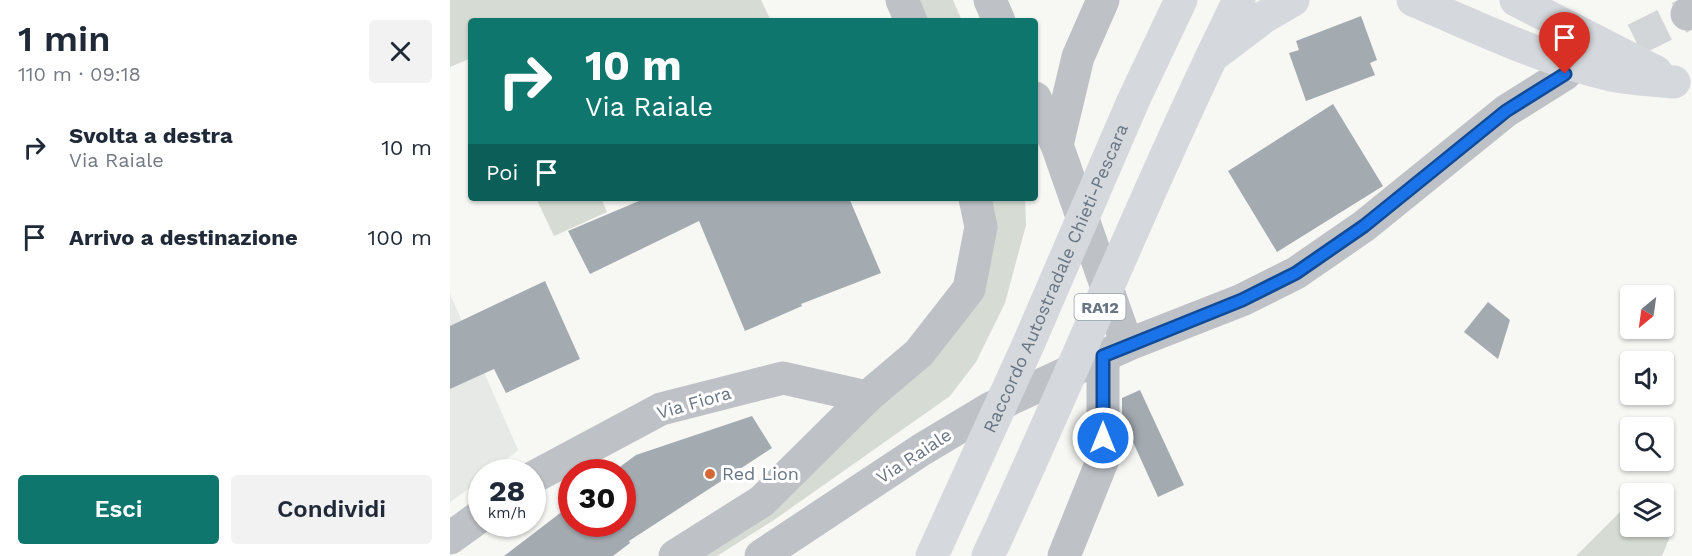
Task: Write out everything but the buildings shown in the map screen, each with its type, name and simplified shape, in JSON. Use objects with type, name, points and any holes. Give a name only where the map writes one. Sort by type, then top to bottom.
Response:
[{"type":"highway","name":"Raccordo Autostradale Chieti-Pescara","points":[[932,556],[1033,334],[1134,99],[1181,0]]},
{"type":"highway","name":"RA12","points":[[988,556],[1054,416],[1176,129],[1239,0]]},
{"type":"highway","points":[[1211,57],[1264,17],[1293,0]]},
{"type":"highway","points":[[1413,0],[1537,52],[1590,69],[1612,75],[1683,86]]},
{"type":"highway","points":[[1529,7],[1683,86]]},
{"type":"street","points":[[902,0],[910,18]]},
{"type":"street","points":[[990,0],[998,18]]},
{"type":"street","points":[[1057,145],[1078,57],[1103,0]]},
{"type":"street","name":"Via Raiale","points":[[761,556],[921,450],[991,408],[1115,350],[1242,300],[1296,273],[1364,226],[1506,111],[1565,74]]},
{"type":"street","points":[[1038,104],[1057,145],[1115,350],[1103,459],[1064,556]]},
{"type":"street","points":[[675,556],[762,501],[867,397],[919,353],[969,290],[981,227],[976,201]]},
{"type":"street","name":"Via Fiora","points":[[546,471],[661,410],[783,378],[867,397]]},
{"type":"street","points":[[450,537],[468,525]]},
{"type":"shaded area","points":[[450,0],[761,0],[770,18],[468,18],[468,59],[450,67]]},
{"type":"shaded area","points":[[913,0],[953,0],[961,18],[921,18]]},
{"type":"shaded area","points":[[537,201],[602,201],[607,212],[554,236]]},
{"type":"shaded area","points":[[986,201],[1025,201],[1026,225],[1005,303],[976,362],[950,396],[774,520],[717,556],[689,556],[925,365]]},
{"type":"shaded area","points":[[450,294],[518,450],[507,459],[468,459],[468,489],[450,502]]},
{"type":"shaded area","points":[[1620,512],[1620,537],[1670,537],[1662,556],[1576,556]]},
{"type":"tunnel","points":[[1591,61],[1687,14]]},
{"type":"place","name":"Red Lion","points":[[710,474]]},
{"type":"route","points":[[1103,438],[1103,356],[1242,300],[1296,273],[1364,226],[1506,111],[1565,74]]}]
